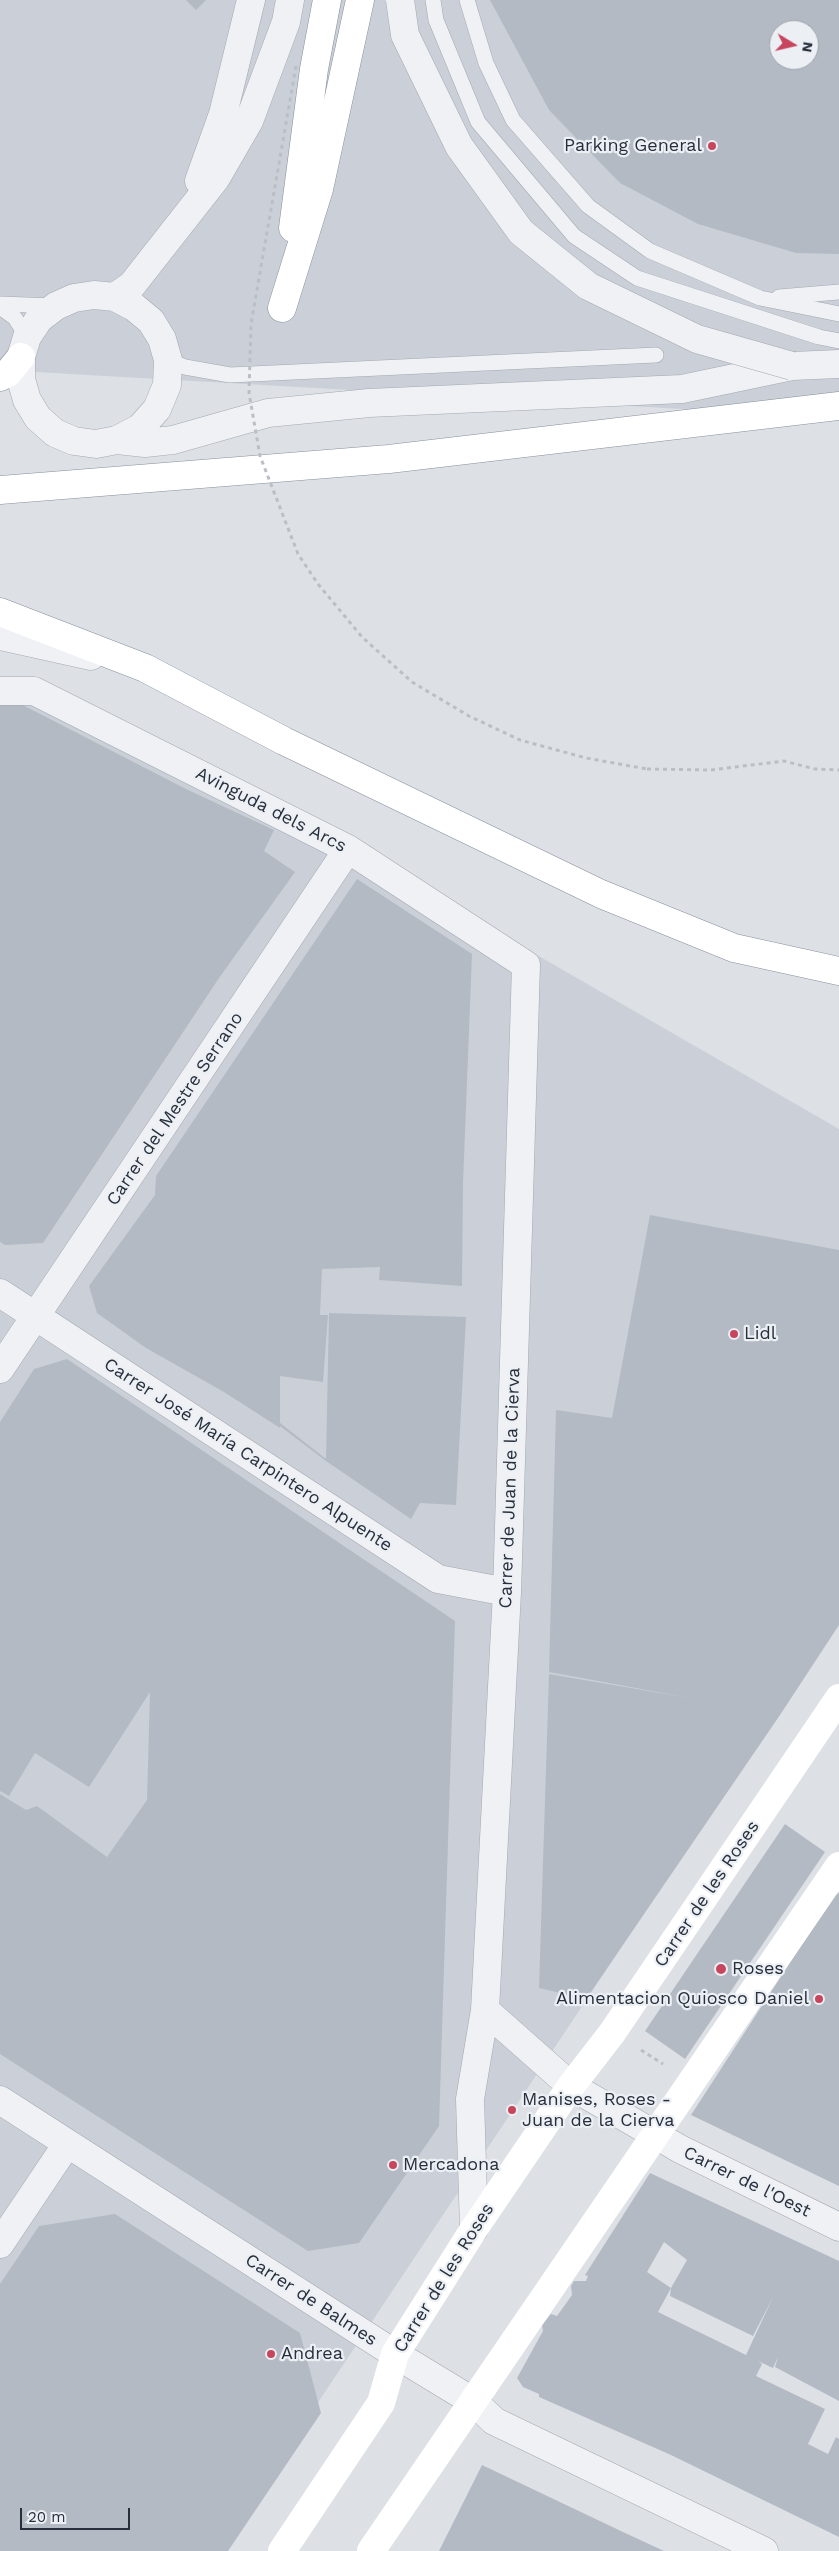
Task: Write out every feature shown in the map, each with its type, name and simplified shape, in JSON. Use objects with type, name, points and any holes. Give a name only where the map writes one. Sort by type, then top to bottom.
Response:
[{"type":"main road","points":[[327,0],[305,68],[282,308],[319,189],[360,0]]},
{"type":"main road","points":[[0,377],[8,373],[24,347]]},
{"type":"main road","points":[[0,490],[389,459],[839,406]]},
{"type":"main road","points":[[0,612],[146,668],[284,742],[601,894],[734,948],[839,972]]},
{"type":"main road","name":"Carrer de les Roses","points":[[282,2551],[381,2403],[395,2354],[474,2229],[571,2086],[612,2033],[839,1698]]},
{"type":"main road","points":[[371,2551],[839,1866]]},
{"type":"street","points":[[180,227],[223,114],[251,0]]},
{"type":"street","points":[[115,298],[132,285],[180,227],[216,178],[249,121],[286,22],[290,0]]},
{"type":"street","points":[[400,0],[405,35],[458,146],[521,232],[588,286],[697,338],[792,366]]},
{"type":"street","points":[[118,440],[140,428],[157,409],[167,385],[168,360],[162,339],[150,321],[134,307],[115,298],[94,295],[74,298],[56,306],[39,319],[24,347],[21,379],[26,400],[43,423],[55,432],[74,441],[96,444],[118,440],[145,443],[173,440],[268,413],[369,403],[682,389],[792,366],[839,364]]},
{"type":"street","points":[[0,636],[146,668]]},
{"type":"street","name":"Avinguda dels Arcs","points":[[0,691],[34,691],[348,848],[526,965]]},
{"type":"street","name":"Carrer del Mestre Serrano","points":[[0,1370],[348,848]]},
{"type":"street","name":"Carrer de Juan de la Cierva","points":[[474,2229],[470,2099],[486,2010],[507,1592],[526,965]]},
{"type":"street","name":"Carrer José María Carpintero Alpuente","points":[[0,1292],[438,1579],[507,1592]]},
{"type":"street","points":[[486,2010],[571,2086],[655,2136]]},
{"type":"street","name":"Carrer de Balmes","points":[[0,2100],[395,2354],[474,2402],[494,2421],[764,2551]]},
{"type":"street","name":"Carrer de l'Oest","points":[[655,2136],[839,2227]]},
{"type":"street","points":[[0,2244],[68,2144]]},
{"type":"lane","points":[[433,0],[436,20],[478,122],[574,236],[637,278],[819,337],[839,341]]},
{"type":"lane","points":[[467,0],[486,63],[513,120],[588,206],[650,251],[760,298],[839,314]]},
{"type":"lane","points":[[760,298],[839,292]]},
{"type":"lane","points":[[0,306],[56,306]]},
{"type":"lane","points":[[0,306],[16,318],[24,347]]},
{"type":"lane","points":[[168,360],[185,367],[230,375],[656,355]]},
{"type":"path","points":[[305,68],[251,324],[249,393],[260,456],[298,554],[318,584],[362,637],[412,682],[469,716],[520,740],[586,758],[647,769],[711,770],[784,761],[814,769],[839,770]]},
{"type":"path","points":[[612,2033],[692,2082]]},
{"type":"shaded area","points":[[0,0],[839,0],[839,392],[700,410],[0,370]]},
{"type":"shaded area","points":[[0,686],[504,936],[839,1129],[839,1621],[219,2551],[0,2551]]},
{"type":"building","points":[[186,0],[206,0],[196,10]]},
{"type":"building","name":"Parking General","points":[[490,0],[839,0],[839,254],[796,253],[698,224],[620,183],[549,110]]},
{"type":"building","points":[[0,701],[15,701],[186,789],[274,830],[264,851],[295,872],[219,978],[43,1243],[5,1245],[0,1242]]},
{"type":"building","points":[[357,879],[472,954],[463,1184],[462,1286],[379,1280],[380,1267],[322,1269],[320,1315],[328,1315],[323,1382],[280,1376],[280,1423],[326,1459],[329,1313],[466,1317],[456,1505],[420,1503],[411,1519],[326,1461],[280,1426],[280,1428],[224,1392],[146,1348],[97,1313],[89,1286],[155,1195],[156,1176]]},
{"type":"building","points":[[650,1215],[839,1250],[839,1625],[780,1715],[586,1999],[539,1988],[549,1674],[690,1698],[549,1672],[556,1410],[612,1418]]},
{"type":"building","points":[[67,1359],[455,1621],[439,2126],[359,2243],[308,2251],[0,2054],[0,1794],[26,1810],[37,1806],[107,1857],[147,1800],[150,1692],[89,1787],[35,1753],[9,1796],[0,1791],[0,1422],[34,1369]]},
{"type":"building","points":[[785,1824],[825,1852],[685,2059],[645,2031]]},
{"type":"building","points":[[839,1893],[839,2186],[691,2115],[834,1895]]},
{"type":"building","points":[[650,2173],[839,2261],[839,2401],[775,2367],[778,2357],[773,2368],[758,2361],[762,2364],[756,2376],[825,2409],[808,2444],[828,2454],[836,2437],[839,2439],[839,2537],[671,2455],[539,2397],[539,2394],[523,2387],[517,2378],[543,2331],[542,2325],[551,2314],[557,2316],[572,2295],[571,2286],[574,2281],[586,2281],[588,2276],[585,2275]],"holes":[[[664,2242],[687,2260],[671,2288],[647,2272]],[[671,2288],[670,2296],[753,2336],[773,2297],[746,2355],[658,2312]]]},
{"type":"building","points":[[115,2214],[300,2333],[321,2413],[228,2551],[0,2551],[0,2284],[39,2226]]},
{"type":"building","points":[[482,2465],[623,2532],[664,2551],[439,2551]]},
{"type":"place","name":"Parking General","points":[[712,146]]},
{"type":"place","name":"Lidl","points":[[734,1334]]},
{"type":"place","name":"Roses","points":[[721,1969]]},
{"type":"place","name":"Alimentacion Quiosco Daniel","points":[[819,1999]]},
{"type":"place","name":"Manises, Roses - Juan de la Cierva","points":[[512,2110]]},
{"type":"place","name":"Mercadona","points":[[393,2165]]},
{"type":"place","name":"Andrea","points":[[271,2354]]}]
